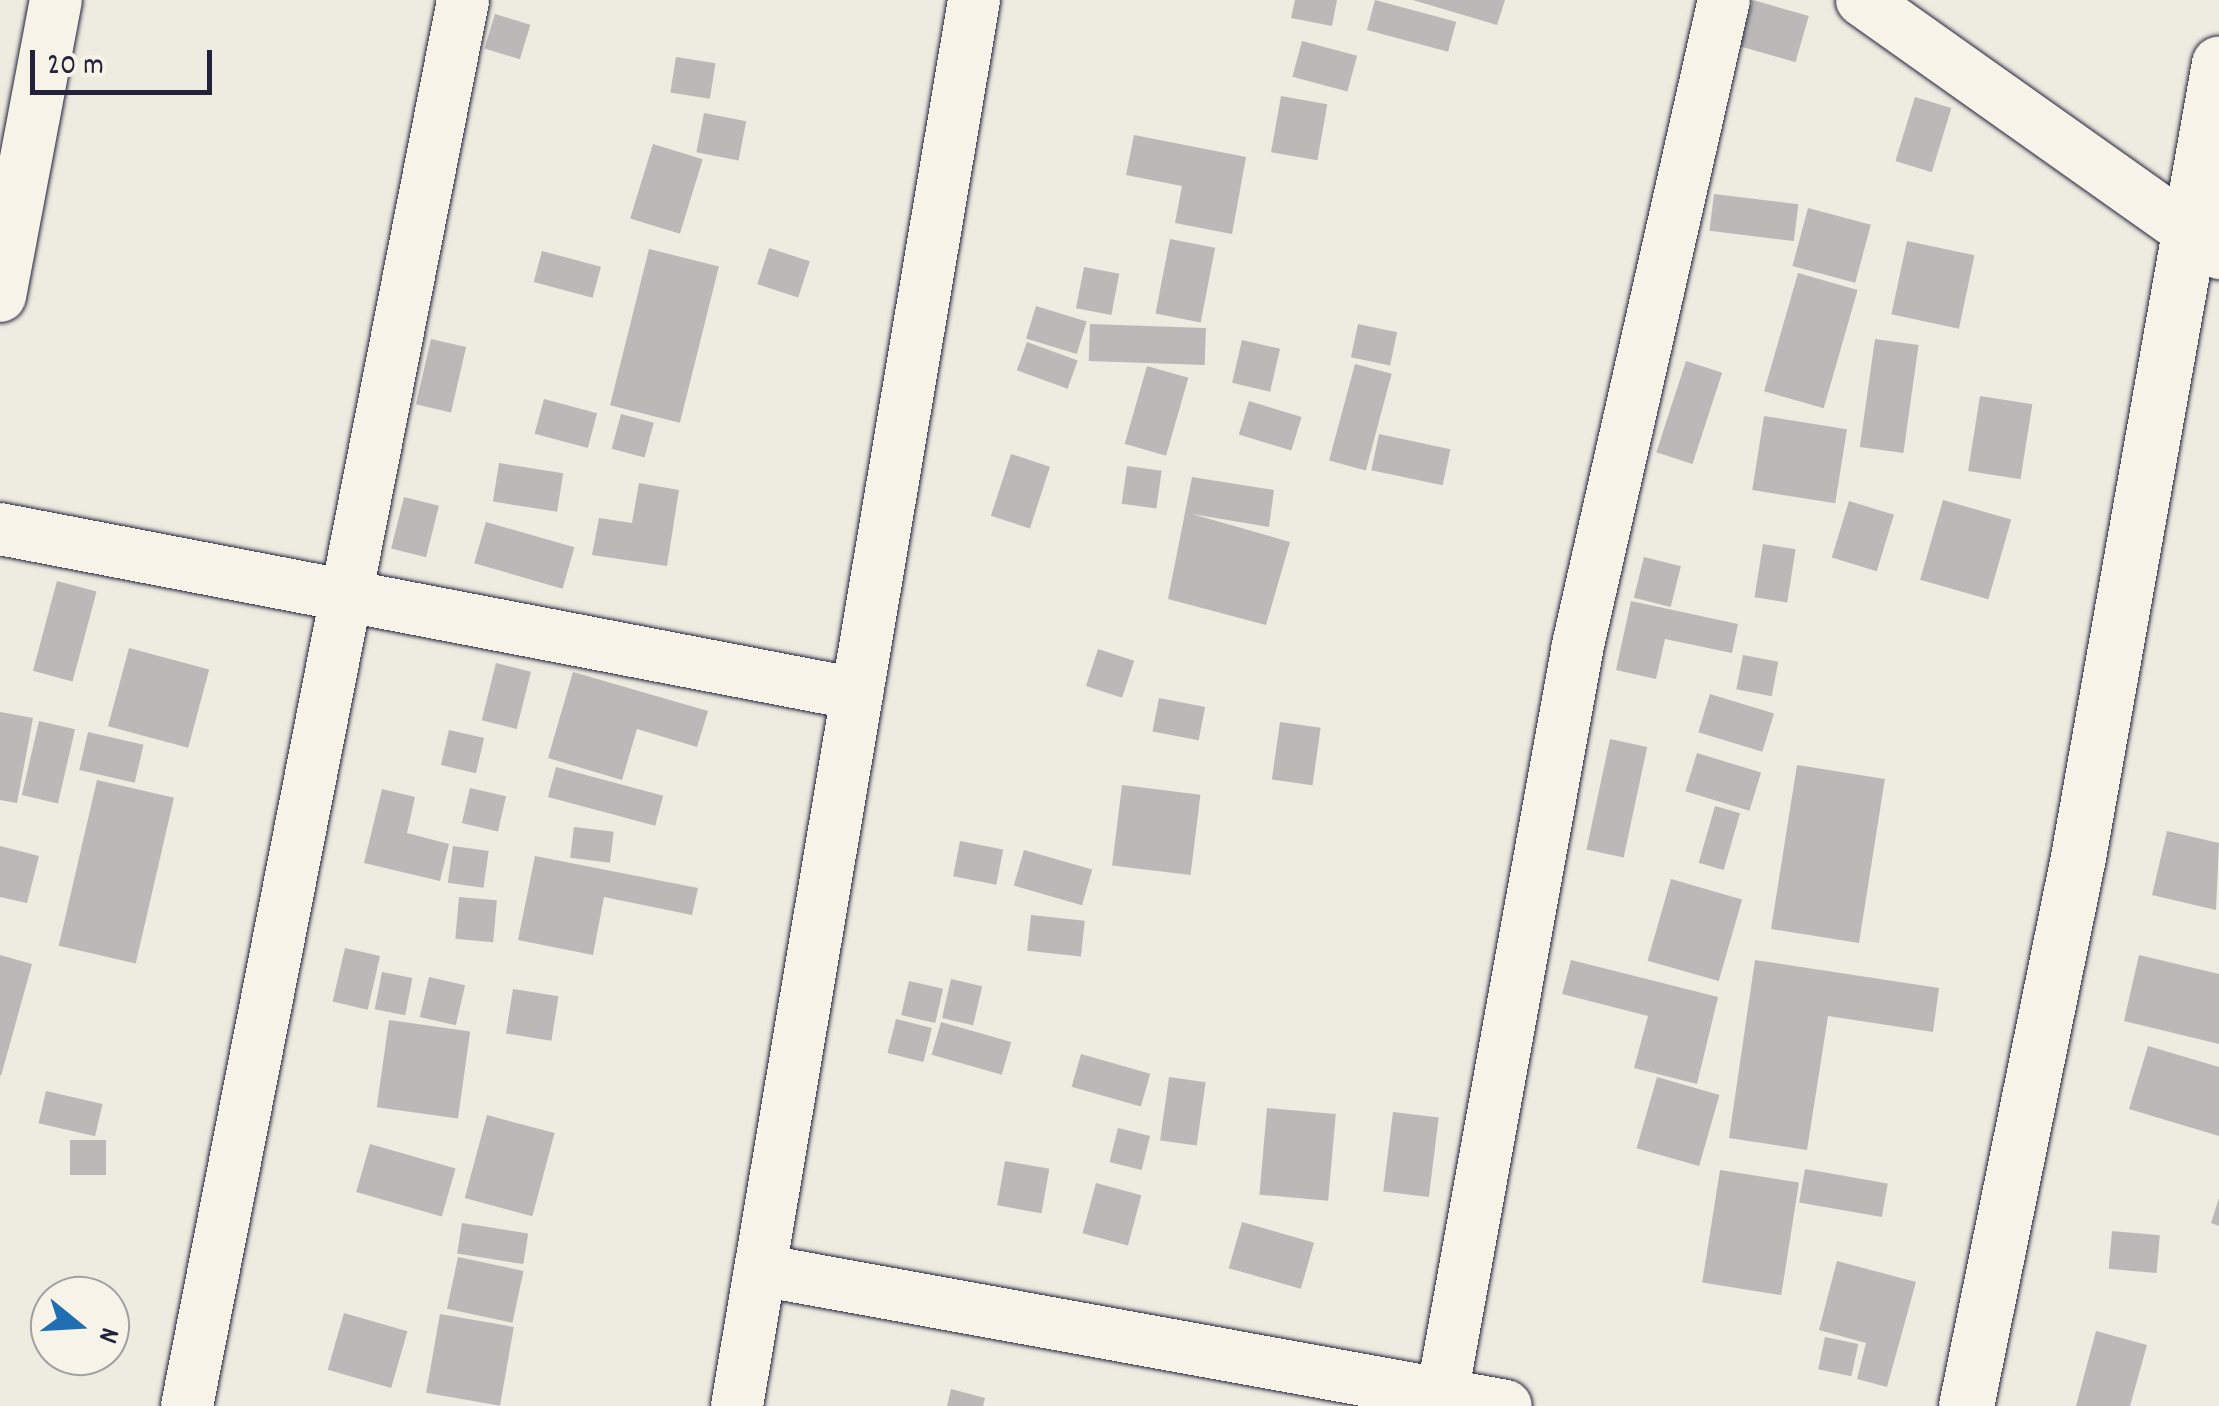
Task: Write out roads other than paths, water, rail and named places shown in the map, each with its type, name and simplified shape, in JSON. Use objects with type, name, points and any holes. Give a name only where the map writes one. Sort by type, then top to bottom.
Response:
[{"type":"main road","points":[[1966,1406],[2204,243],[2219,63]]},
{"type":"street","points":[[0,296],[56,0]]},
{"type":"street","points":[[187,1406],[352,594],[463,0]]},
{"type":"street","points":[[737,1406],[974,0]]},
{"type":"street","points":[[1440,1400],[1582,626],[1724,0]]},
{"type":"street","points":[[1862,0],[2204,243]]},
{"type":"street","points":[[0,529],[857,694]]},
{"type":"street","points":[[760,1270],[1440,1400],[1506,1406]]}]
